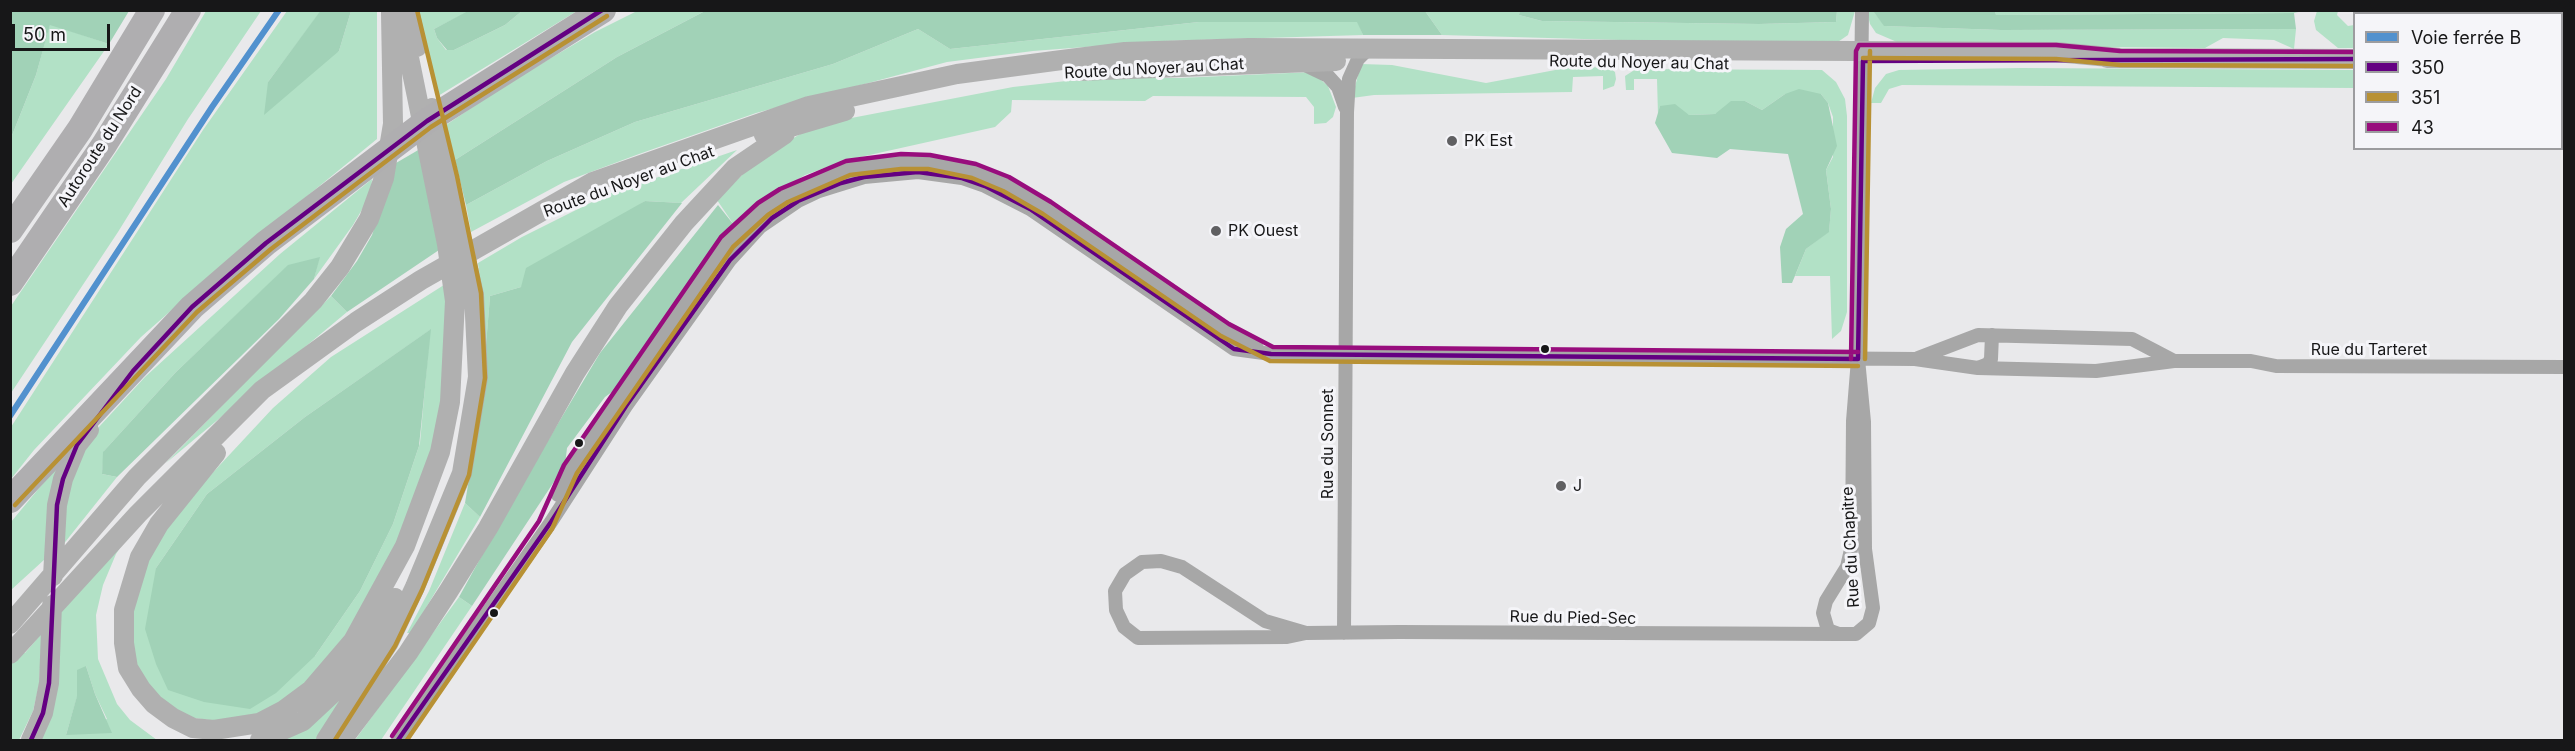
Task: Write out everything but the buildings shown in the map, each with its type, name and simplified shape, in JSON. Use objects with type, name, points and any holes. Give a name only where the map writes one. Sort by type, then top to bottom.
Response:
[{"type":"highway","name":"Autoroute du Nord","points":[[10,230],[80,129],[152,10]]},
{"type":"highway","name":"Autoroute du Nord","points":[[10,283],[104,145],[188,10]]},
{"type":"highway","points":[[10,500],[72,431],[192,308],[266,243],[427,121],[603,10]]},
{"type":"street","name":"Rue du Chapitre","points":[[1858,359],[1864,422],[1865,549],[1873,608],[1869,623],[1856,634],[1839,634],[1828,630],[1823,613],[1826,601],[1847,567],[1852,545],[1853,421],[1858,359],[1862,10]]},
{"type":"street","points":[[356,322],[323,357],[257,411],[213,457],[159,524],[140,556],[124,610],[124,643],[128,668],[154,704],[194,728],[233,729],[259,723],[311,690],[353,641],[388,581],[424,502],[440,452],[450,402],[455,301],[447,244],[405,38],[396,11]]},
{"type":"street","points":[[326,741],[388,642],[415,587],[462,473],[478,377],[474,295],[450,178],[396,11]]},
{"type":"street","points":[[10,624],[137,477],[313,301],[340,267],[376,203],[393,124],[396,11]]},
{"type":"street","name":"Route du Noyer au Chat","points":[[530,218],[593,182],[809,106],[957,74],[1125,52],[1248,48],[1363,54],[1710,64],[1863,56],[2353,59]]},
{"type":"street","name":"Route du Noyer au Chat","points":[[530,218],[670,166],[831,114],[973,84],[1091,69],[1298,63],[1363,54]]},
{"type":"street","name":"Rue du Sonnet","points":[[1344,633],[1347,112],[1349,79],[1363,54]]},
{"type":"street","name":"Rue du Sonnet","points":[[1298,63],[1328,76],[1338,87],[1347,112]]},
{"type":"street","points":[[342,741],[408,653],[448,592],[488,528],[575,374],[618,306],[684,223],[735,168],[777,138],[831,114]]},
{"type":"street","name":"Rue du Tarteret","points":[[398,741],[626,405],[730,260],[749,238],[772,218],[798,201],[830,187],[864,177],[918,172],[962,178],[985,186],[1030,209],[1234,349],[1271,354],[1915,359],[1978,368],[2096,371],[2174,361],[2251,361],[2277,366],[2565,367]]},
{"type":"street","points":[[10,654],[138,514],[262,390],[356,322],[421,280],[530,218]]},
{"type":"street","name":"Rue du Tarteret","points":[[1915,359],[1978,335],[1992,335],[2132,339],[2174,361]]},
{"type":"street","points":[[1978,368],[1988,364],[1991,359],[1992,335]]},
{"type":"street","points":[[31,741],[43,713],[49,683],[55,540],[63,479],[77,445],[133,371]]},
{"type":"street","points":[[261,741],[303,721],[333,693],[359,661],[385,619],[467,445]]},
{"type":"street","points":[[1161,561],[1182,567],[1265,621],[1306,633],[1287,637],[1138,638],[1124,627],[1116,610],[1115,591],[1125,574],[1142,562],[1161,561]]},
{"type":"street","points":[[10,604],[23,594],[35,594]]},
{"type":"street","name":"Rue du Pied-Sec","points":[[1306,633],[1839,634]]},
{"type":"green space","points":[[11,10],[129,11],[109,44],[50,25],[36,75],[11,138]]},
{"type":"green space","points":[[321,10],[351,11],[339,51],[264,115],[268,82]]},
{"type":"green space","points":[[470,10],[522,11],[505,25],[454,50],[447,50],[437,38],[434,29]]},
{"type":"green space","points":[[1520,10],[1837,11],[1836,22],[1759,24],[1542,21],[1519,15]]},
{"type":"green space","points":[[206,11],[261,11],[188,119],[118,232],[11,393],[11,306],[166,79]]},
{"type":"green space","points":[[287,11],[321,11],[268,82],[339,51],[351,11],[377,11],[377,139],[224,264],[141,337],[34,450],[11,479],[11,427],[203,130]]},
{"type":"green space","points":[[418,11],[470,11],[434,29],[437,38],[446,50],[454,50],[505,25],[522,11],[577,11],[438,96]]},
{"type":"green space","points":[[637,11],[705,11],[617,57],[455,160],[446,125],[507,84],[595,32]]},
{"type":"green space","points":[[705,11],[1425,11],[1442,35],[1363,35],[1357,22],[1199,22],[950,49],[918,29],[833,64],[635,122],[547,161],[466,205],[455,160],[617,57]]},
{"type":"green space","points":[[1425,11],[1520,11],[1519,15],[1542,21],[1759,24],[1836,22],[1837,11],[1855,11],[1848,35],[1832,46],[1442,35]]},
{"type":"green space","points":[[1867,11],[1873,11],[1885,26],[2001,30],[2296,29],[2294,49],[2274,40],[2223,38],[2205,48],[1904,45],[1876,33],[1870,24]]},
{"type":"green space","points":[[1873,11],[1995,11],[1996,15],[2294,13],[2296,29],[2001,30],[1884,26]]},
{"type":"green space","points":[[1995,11],[2303,11],[2294,13],[1996,15]]},
{"type":"green space","points":[[2317,11],[2338,11],[2337,15],[2348,26],[2353,25],[2353,48],[2338,48],[2316,30],[2314,21]]},
{"type":"green space","points":[[2564,11],[2564,48],[2563,12],[2371,12]]},
{"type":"green space","points":[[1199,22],[1358,22],[1363,35],[1164,41],[1033,51],[947,62],[756,113],[639,154],[564,182],[471,232],[466,205],[547,161],[635,122],[833,64],[918,29],[950,49]]},
{"type":"green space","points":[[50,24],[109,44],[11,184],[11,138],[36,75]]},
{"type":"green space","points":[[1361,64],[1392,65],[1486,83],[1566,68],[1608,67],[1615,72],[1616,79],[1614,86],[1603,90],[1603,76],[1573,77],[1572,92],[1374,95],[1352,98]]},
{"type":"green space","points":[[2021,68],[2353,70],[2353,88],[1902,85],[1889,89],[1881,103],[1871,103],[1875,88],[1886,74],[1899,70]]},
{"type":"green space","points":[[1636,69],[1822,70],[1836,82],[1845,99],[1847,116],[1847,312],[1841,331],[1832,339],[1830,276],[1795,276],[1806,249],[1829,231],[1831,209],[1826,170],[1833,157],[1833,117],[1828,103],[1821,94],[1785,94],[1762,110],[1745,101],[1715,114],[1689,115],[1660,106],[1658,115],[1657,79],[1634,79],[1634,90],[1626,90],[1625,76]]},
{"type":"green space","points":[[1312,72],[1328,86],[1336,107],[1333,117],[1326,123],[1314,124],[1314,107],[1306,97],[1153,96],[1145,101],[1012,100],[1011,112],[995,127],[847,160],[805,175],[760,203],[734,225],[717,200],[758,159],[802,133],[841,120],[1013,87],[1093,78],[1179,78]]},
{"type":"green space","points":[[1799,89],[1821,94],[1828,103],[1837,146],[1826,170],[1831,209],[1829,232],[1806,249],[1792,283],[1782,283],[1780,247],[1786,229],[1803,214],[1788,154],[1730,149],[1717,158],[1672,153],[1655,123],[1660,106],[1675,104],[1689,115],[1715,114],[1731,101],[1745,101],[1762,110],[1785,94]]},
{"type":"green space","points":[[420,149],[442,248],[347,312],[331,296],[357,261],[372,235],[396,163]]},
{"type":"green space","points":[[737,150],[681,203],[645,201],[521,287],[490,296],[484,372],[483,303],[478,263],[522,237],[606,195]]},
{"type":"green space","points":[[372,179],[371,194],[353,225],[314,279],[319,258],[288,266],[176,372],[104,451],[102,474],[117,477],[62,546],[64,503],[81,456],[98,428],[145,377],[280,254]]},
{"type":"green space","points":[[645,201],[682,203],[572,342],[480,517],[465,503],[481,407],[490,296],[521,287],[526,268]]},
{"type":"green space","points":[[718,205],[734,225],[624,383],[605,397],[567,448],[565,465],[472,606],[459,597],[513,499],[600,353]]},
{"type":"green space","points":[[320,257],[314,279],[279,319],[117,477],[102,474],[103,452],[176,372],[288,265]]},
{"type":"green space","points":[[447,283],[447,369],[422,495],[348,637],[285,704],[233,723],[186,717],[162,704],[133,661],[129,632],[143,561],[177,511],[273,408],[331,357]],"holes":[[[430,330],[420,443],[393,524],[360,591],[315,656],[156,568],[207,494],[305,417]]]},
{"type":"green space","points":[[331,296],[347,312],[166,463],[248,379]]},
{"type":"green space","points":[[431,329],[419,446],[393,524],[360,591],[315,656],[276,693],[250,709],[204,702],[168,690],[156,664],[145,629],[156,568],[207,494],[305,417]]},
{"type":"green space","points":[[60,463],[45,559],[11,590],[11,522]]},
{"type":"green space","points":[[465,503],[480,517],[411,633],[407,633],[429,591]]},
{"type":"green space","points":[[135,524],[116,554],[103,585],[96,615],[98,659],[117,704],[130,720],[157,740],[34,740],[59,614]],"holes":[[[86,666],[95,694],[107,719],[66,735]]]},
{"type":"green space","points":[[459,597],[472,606],[381,740],[355,740]]},
{"type":"green space","points":[[42,633],[39,685],[33,711],[19,740],[11,740],[10,659],[19,650],[25,653]]},
{"type":"green space","points":[[361,665],[317,740],[280,740]]},
{"type":"green space","points":[[86,666],[112,733],[66,735],[77,696],[77,670]]},
{"type":"rail line","name":"B","points":[[10,416],[212,107],[279,10]]},
{"type":"transit line","name":"351","points":[[335,740],[395,646],[422,590],[469,475],[485,378],[481,293],[457,176],[417,10]]},
{"type":"transit line","name":"350","points":[[31,740],[43,713],[49,683],[57,505],[63,479],[77,445],[133,371],[192,307],[266,243],[427,121],[602,10]]},
{"type":"transit line","name":"351","points":[[15,505],[197,312],[271,249],[431,127],[607,16]]},
{"type":"transit line","name":"43","points":[[1851,359],[1856,51],[1859,45],[2056,45],[2120,51],[2353,52]]},
{"type":"transit line","name":"351","points":[[1865,359],[1870,51]]},
{"type":"transit line","name":"351","points":[[1863,58],[2056,59],[2120,65],[2353,66]]},
{"type":"transit line","name":"350","points":[[1863,61],[2353,59]]},
{"type":"transit line","name":"350","points":[[1858,359],[1863,61]]},
{"type":"transit line","name":"43","points":[[392,736],[539,521],[564,465],[721,237],[758,203],[780,189],[846,161],[901,154],[930,155],[976,164],[1009,177],[1051,202],[1229,324],[1273,347],[1858,352]]},
{"type":"transit line","name":"351","points":[[407,740],[552,529],[577,473],[733,247],[768,215],[788,202],[850,175],[901,169],[928,169],[972,178],[1003,191],[1043,214],[1221,336],[1270,361],[1858,366]]},
{"type":"transit line","name":"350","points":[[398,740],[551,522],[626,406],[730,260],[772,218],[798,201],[841,183],[864,177],[918,172],[962,178],[985,186],[1030,209],[1234,349],[1271,354],[1858,359]]},
{"type":"place","name":"PK Est","points":[[1452,141]]},
{"type":"place","name":"PK Ouest","points":[[1216,231]]},
{"type":"place","name":"J","points":[[1561,486]]}]
